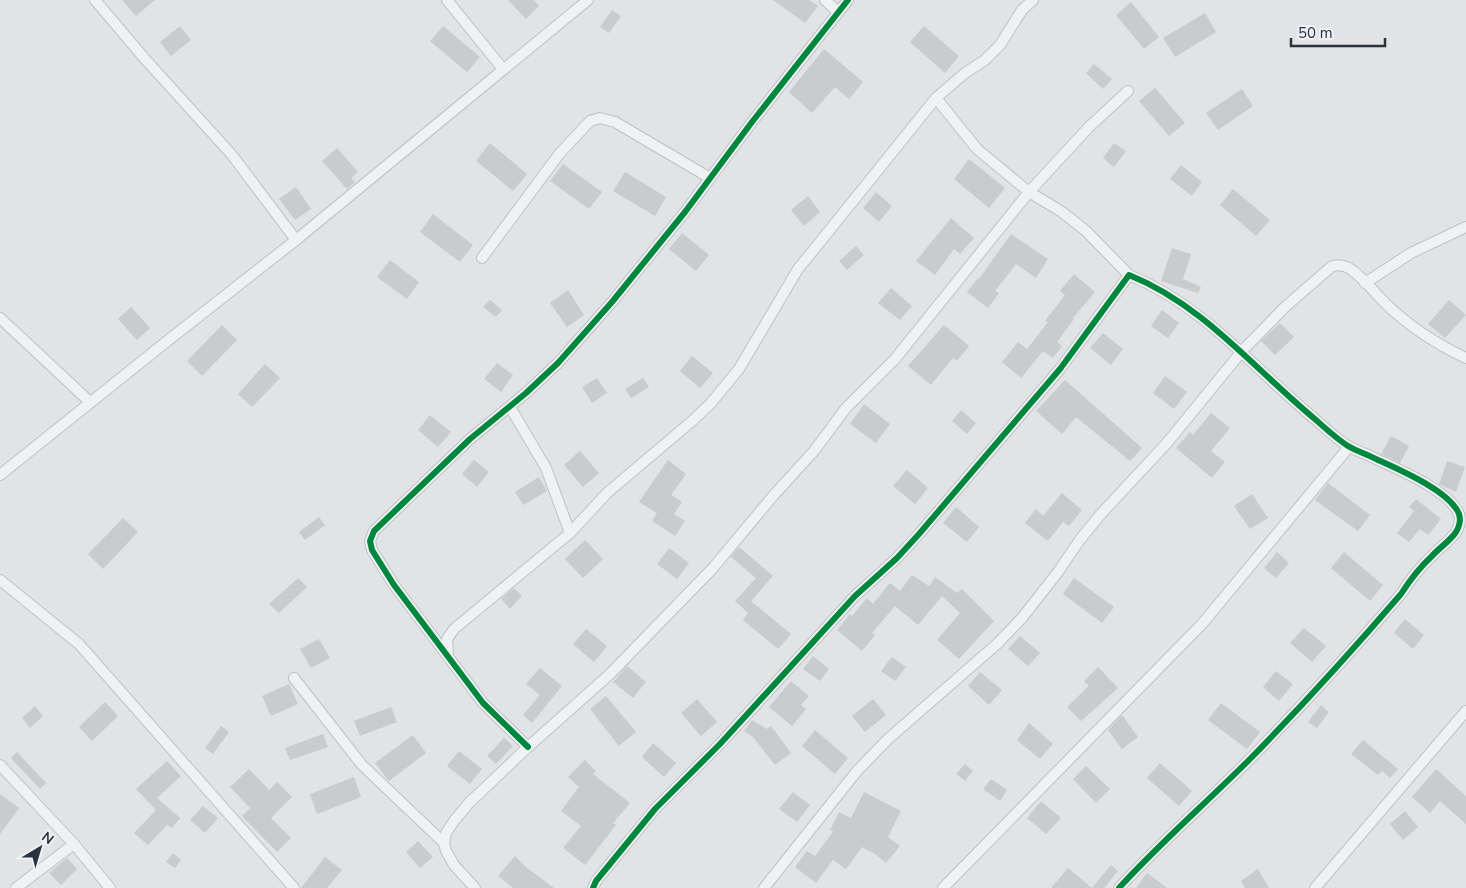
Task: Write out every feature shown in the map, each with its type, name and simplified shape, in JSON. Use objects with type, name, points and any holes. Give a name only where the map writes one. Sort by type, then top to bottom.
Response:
[{"type":"street","points":[[95,0],[145,59],[232,155],[296,240]]},
{"type":"street","points":[[447,0],[503,69]]},
{"type":"street","points":[[0,475],[296,240],[588,0]]},
{"type":"street","points":[[824,0],[838,12]]},
{"type":"street","points":[[528,747],[482,703],[380,564],[372,550],[370,541],[374,532],[470,439],[526,393],[558,363],[612,302],[848,0]]},
{"type":"street","points":[[448,657],[446,643],[454,629],[570,533],[607,493],[711,403],[739,369],[798,269],[936,98],[965,73],[985,60],[1000,45],[1022,10],[1033,0]]},
{"type":"street","points":[[474,888],[454,865],[446,851],[444,843],[446,833],[454,821],[469,803],[528,747],[609,675],[713,568],[773,496],[814,451],[846,408],[895,359],[1029,192],[1089,127],[1128,91]]},
{"type":"street","points":[[936,98],[977,149],[1029,192],[1062,212],[1086,231],[1129,275],[1168,295],[1196,314],[1242,351],[1280,389],[1349,447],[1411,475],[1440,493],[1453,505],[1460,515],[1460,525],[1455,533],[1412,577],[1401,594],[1322,685],[1119,888]]},
{"type":"street","points":[[482,258],[560,153],[590,121],[600,118],[615,122],[710,178]]},
{"type":"street","points":[[1365,282],[1410,253],[1466,227]]},
{"type":"street","points":[[764,888],[857,771],[888,739],[997,644],[1022,618],[1058,572],[1079,540],[1167,443],[1242,351],[1285,307],[1331,267],[1336,265],[1349,268],[1414,328],[1439,346],[1466,358]]},
{"type":"street","points":[[593,888],[596,881],[626,842],[655,809],[720,744],[855,596],[897,558],[919,534],[1060,369],[1129,275]]},
{"type":"street","points":[[0,318],[90,402]]},
{"type":"street","points":[[510,407],[546,468],[570,533]]},
{"type":"street","points":[[943,888],[1202,624],[1349,447]]},
{"type":"street","points":[[0,580],[80,644],[294,888]]},
{"type":"street","points":[[294,678],[362,765],[444,843]]},
{"type":"street","points":[[1315,888],[1466,711]]},
{"type":"street","points":[[0,765],[74,844],[110,888]]},
{"type":"street","points":[[16,888],[74,844]]},
{"type":"building","points":[[122,0],[155,0],[136,16]]},
{"type":"building","points":[[508,0],[534,0],[539,6],[526,19]]},
{"type":"building","points":[[773,0],[809,0],[818,6],[805,23]]},
{"type":"building","points":[[1131,2],[1159,37],[1144,49],[1116,15]]},
{"type":"building","points":[[612,10],[621,16],[609,33],[600,27]]},
{"type":"building","points":[[1205,13],[1216,32],[1175,57],[1163,38]]},
{"type":"building","points":[[180,26],[191,40],[171,56],[160,42]]},
{"type":"building","points":[[443,26],[480,57],[467,72],[430,41]]},
{"type":"building","points":[[924,26],[959,56],[945,73],[910,42]]},
{"type":"building","points":[[824,49],[863,82],[849,99],[835,87],[812,113],[789,92]]},
{"type":"building","points":[[1094,64],[1112,79],[1103,89],[1086,73]]},
{"type":"building","points":[[1155,88],[1185,123],[1169,136],[1139,101]]},
{"type":"building","points":[[1242,89],[1253,106],[1218,130],[1206,113]]},
{"type":"building","points":[[490,143],[527,174],[513,191],[476,161]]},
{"type":"building","points":[[1114,143],[1126,151],[1114,167],[1103,158]]},
{"type":"building","points":[[337,148],[358,172],[351,178],[355,182],[347,189],[322,161]]},
{"type":"building","points":[[969,159],[1005,188],[989,208],[954,179]]},
{"type":"building","points":[[563,164],[602,192],[589,209],[550,181]]},
{"type":"building","points":[[1181,165],[1202,182],[1192,196],[1170,179]]},
{"type":"building","points":[[625,172],[666,197],[655,216],[613,191]]},
{"type":"building","points":[[296,187],[311,209],[295,220],[279,199]]},
{"type":"building","points":[[1233,189],[1270,220],[1256,236],[1220,205]]},
{"type":"building","points":[[876,192],[892,206],[879,222],[863,208]]},
{"type":"building","points":[[808,196],[820,212],[804,226],[791,210]]},
{"type":"building","points":[[433,214],[473,245],[460,262],[420,232]]},
{"type":"building","points":[[951,218],[974,238],[960,254],[954,249],[935,275],[916,261]]},
{"type":"building","points":[[682,233],[709,255],[696,271],[669,249]]},
{"type":"building","points":[[1011,234],[1048,259],[1036,278],[1016,264],[995,291],[999,293],[988,308],[967,292],[979,279]]},
{"type":"building","points":[[856,246],[864,255],[847,270],[839,261]]},
{"type":"building","points":[[1172,248],[1191,254],[1183,279],[1201,287],[1198,293],[1161,281]]},
{"type":"building","points":[[390,260],[419,282],[407,299],[377,277]]},
{"type":"building","points":[[1074,274],[1095,292],[1073,318],[1057,342],[1062,346],[1053,358],[1043,351],[1021,378],[1002,362],[1018,342],[1027,349],[1048,322],[1045,321],[1065,295],[1060,291]]},
{"type":"building","points":[[891,288],[912,306],[900,320],[878,303]]},
{"type":"building","points":[[568,290],[584,315],[567,327],[550,303]]},
{"type":"building","points":[[490,300],[502,310],[496,317],[483,307]]},
{"type":"building","points":[[1449,300],[1466,315],[1445,338],[1428,324]]},
{"type":"building","points":[[131,307],[150,328],[137,340],[118,319]]},
{"type":"building","points":[[1162,310],[1179,323],[1168,338],[1151,326]]},
{"type":"building","points":[[1280,323],[1294,337],[1275,355],[1261,341]]},
{"type":"building","points":[[222,325],[237,340],[202,376],[187,361]]},
{"type":"building","points":[[944,325],[969,346],[957,361],[953,358],[931,385],[908,366]]},
{"type":"building","points":[[1103,333],[1123,349],[1111,365],[1090,348]]},
{"type":"building","points":[[692,356],[713,373],[700,388],[680,371]]},
{"type":"building","points":[[497,363],[513,375],[501,392],[484,379]]},
{"type":"building","points":[[265,364],[280,378],[252,407],[238,394]]},
{"type":"building","points":[[1165,376],[1187,392],[1174,409],[1153,393]]},
{"type":"building","points":[[597,378],[607,393],[592,403],[582,387]]},
{"type":"building","points":[[643,378],[649,387],[631,398],[625,389]]},
{"type":"building","points":[[1065,380],[1142,448],[1130,461],[1076,417],[1062,434],[1036,411]]},
{"type":"building","points":[[864,404],[890,424],[876,443],[850,424]]},
{"type":"building","points":[[961,410],[976,423],[967,434],[952,421]]},
{"type":"building","points":[[1211,413],[1230,428],[1211,451],[1225,462],[1212,478],[1176,448],[1190,432],[1193,435]]},
{"type":"building","points":[[430,415],[451,432],[438,447],[418,430]]},
{"type":"building","points":[[1391,436],[1409,446],[1400,463],[1381,454]]},
{"type":"building","points":[[580,451],[599,473],[583,487],[564,465]]},
{"type":"building","points":[[474,460],[489,472],[477,487],[462,474]]},
{"type":"building","points":[[668,460],[686,474],[671,495],[682,502],[674,514],[685,521],[675,536],[652,521],[657,513],[639,502]]},
{"type":"building","points":[[1447,461],[1465,467],[1456,492],[1439,484]]},
{"type":"building","points":[[907,470],[928,488],[915,504],[893,486]]},
{"type":"building","points":[[539,477],[547,491],[523,505],[515,492]]},
{"type":"building","points":[[1328,483],[1370,515],[1358,531],[1315,500]]},
{"type":"building","points":[[1062,493],[1082,510],[1069,526],[1063,522],[1048,541],[1025,523],[1036,509],[1043,516]]},
{"type":"building","points":[[1252,494],[1268,518],[1250,529],[1234,506]]},
{"type":"building","points":[[1416,499],[1441,519],[1428,535],[1420,529],[1409,542],[1397,533],[1414,511],[1409,507]]},
{"type":"building","points":[[956,507],[979,527],[967,542],[943,523]]},
{"type":"building","points":[[319,517],[325,525],[305,540],[299,532]]},
{"type":"building","points":[[123,518],[138,532],[103,569],[88,554]]},
{"type":"building","points":[[585,540],[603,559],[583,578],[565,559]]},
{"type":"building","points":[[739,547],[773,576],[751,601],[791,634],[778,649],[743,620],[748,613],[735,601],[756,578],[731,557]]},
{"type":"building","points":[[669,548],[689,563],[677,579],[657,564]]},
{"type":"building","points":[[1277,552],[1289,563],[1276,578],[1264,568]]},
{"type":"building","points":[[1344,552],[1383,585],[1370,601],[1331,568]]},
{"type":"building","points":[[912,575],[929,586],[935,577],[957,593],[962,589],[994,621],[959,659],[937,640],[960,613],[942,596],[918,625],[895,606],[872,633],[875,635],[862,651],[837,630],[867,598],[873,604],[890,583],[900,591]]},
{"type":"building","points":[[298,578],[307,587],[279,613],[269,604]]},
{"type":"building","points":[[1074,578],[1114,607],[1102,623],[1063,594]]},
{"type":"building","points":[[514,588],[522,596],[510,609],[501,599]]},
{"type":"building","points":[[1405,619],[1424,635],[1413,649],[1394,633]]},
{"type":"building","points":[[1304,628],[1326,646],[1312,662],[1290,643]]},
{"type":"building","points":[[586,629],[607,646],[594,662],[573,644]]},
{"type":"building","points":[[1020,636],[1040,653],[1028,666],[1008,649]]},
{"type":"building","points":[[319,639],[330,658],[311,668],[300,649]]},
{"type":"building","points":[[813,656],[829,669],[820,681],[803,669]]},
{"type":"building","points":[[892,657],[906,667],[895,681],[881,671]]},
{"type":"building","points":[[627,666],[646,682],[633,698],[613,682]]},
{"type":"building","points":[[1098,667],[1118,688],[1081,721],[1067,707],[1089,686],[1084,681]]},
{"type":"building","points":[[540,668],[562,686],[532,723],[523,715],[540,695],[526,684]]},
{"type":"building","points":[[1276,671],[1293,684],[1279,701],[1263,687]]},
{"type":"building","points":[[980,672],[1002,690],[989,705],[968,686]]},
{"type":"building","points":[[791,681],[809,696],[801,705],[806,709],[792,726],[769,707]]},
{"type":"building","points":[[289,684],[298,704],[271,716],[262,696]]},
{"type":"building","points":[[606,696],[636,732],[619,746],[590,709]]},
{"type":"building","points":[[697,699],[717,722],[701,736],[681,713]]},
{"type":"building","points":[[873,699],[886,715],[865,732],[852,716]]},
{"type":"building","points":[[105,702],[118,716],[92,741],[79,727]]},
{"type":"building","points":[[1221,703],[1260,732],[1247,749],[1208,720]]},
{"type":"building","points":[[1321,705],[1329,712],[1317,728],[1308,722]]},
{"type":"building","points":[[35,706],[43,716],[30,728],[22,718]]},
{"type":"building","points":[[391,707],[397,722],[360,736],[354,721]]},
{"type":"building","points":[[1122,715],[1138,737],[1122,749],[1108,730]]},
{"type":"building","points":[[752,720],[767,729],[771,726],[791,753],[775,765],[753,737],[744,731]]},
{"type":"building","points":[[1029,723],[1053,744],[1040,759],[1017,740]]},
{"type":"building","points":[[221,726],[229,732],[213,754],[205,748]]},
{"type":"building","points":[[815,730],[848,758],[835,774],[802,746]]},
{"type":"building","points":[[323,734],[328,747],[290,760],[285,748]]},
{"type":"building","points":[[413,735],[426,753],[389,781],[375,763]]},
{"type":"building","points":[[504,738],[513,746],[496,764],[487,756]]},
{"type":"building","points":[[1363,740],[1398,769],[1390,778],[1382,771],[1378,775],[1351,754]]},
{"type":"building","points":[[653,743],[676,763],[664,777],[642,757]]},
{"type":"building","points":[[459,751],[482,769],[470,784],[447,766]]},
{"type":"building","points":[[17,752],[46,783],[40,789],[11,758]]},
{"type":"building","points":[[585,760],[596,771],[593,774],[630,803],[613,823],[616,825],[585,865],[563,848],[581,826],[561,811],[579,787],[568,777]]},
{"type":"building","points":[[167,761],[181,776],[157,798],[180,818],[172,828],[167,825],[148,845],[134,833],[156,810],[136,789]]},
{"type":"building","points":[[1160,763],[1192,791],[1179,806],[1147,778]]},
{"type":"building","points":[[965,764],[973,771],[965,781],[956,774]]},
{"type":"building","points":[[1086,766],[1110,789],[1096,803],[1073,779]]},
{"type":"building","points":[[249,769],[269,790],[277,782],[292,797],[271,818],[291,838],[277,852],[242,816],[250,808],[230,787]]},
{"type":"building","points":[[1436,769],[1466,796],[1466,824],[1440,801],[1430,813],[1412,797]]},
{"type":"building","points":[[354,777],[361,797],[317,814],[310,794]]},
{"type":"building","points":[[991,779],[1007,790],[1000,801],[983,789]]},
{"type":"building","points":[[793,792],[810,805],[797,822],[779,809]]},
{"type":"building","points":[[864,792],[901,811],[888,837],[900,846],[886,863],[862,847],[846,869],[833,860],[816,883],[795,867],[807,851],[815,856],[833,832],[830,830],[839,812],[851,818]]},
{"type":"building","points":[[0,794],[19,808],[0,834]]},
{"type":"building","points":[[1041,801],[1061,818],[1046,834],[1027,818]]},
{"type":"building","points":[[203,806],[218,818],[205,833],[190,820]]},
{"type":"building","points":[[1405,811],[1418,827],[1403,840],[1390,824]]},
{"type":"building","points":[[418,841],[433,857],[420,868],[406,852]]},
{"type":"building","points":[[173,853],[181,860],[175,868],[166,862]]},
{"type":"building","points":[[515,856],[527,868],[554,888],[513,888],[498,876]]},
{"type":"building","points":[[325,857],[342,870],[327,888],[301,888]]},
{"type":"building","points":[[67,858],[77,869],[61,885],[49,873]]},
{"type":"building","points":[[1111,865],[1118,871],[1104,888],[1092,888]]},
{"type":"building","points":[[1068,868],[1092,888],[1051,888]]},
{"type":"building","points":[[1258,869],[1269,888],[1245,888],[1241,881]]},
{"type":"building","points":[[1147,873],[1167,888],[1136,888]]},
{"type":"cycle path","points":[[528,747],[483,703],[394,585],[372,550],[370,541],[374,531],[470,439],[526,393],[558,363],[612,302],[685,212],[752,122],[848,0]]},
{"type":"cycle path","points":[[593,888],[596,881],[655,809],[720,744],[855,596],[897,558],[919,534],[1060,369],[1129,275],[1181,303],[1205,321],[1344,443],[1435,489],[1454,505],[1460,519],[1454,535],[1423,565],[1401,594],[1307,699],[1249,760],[1119,888]]}]
